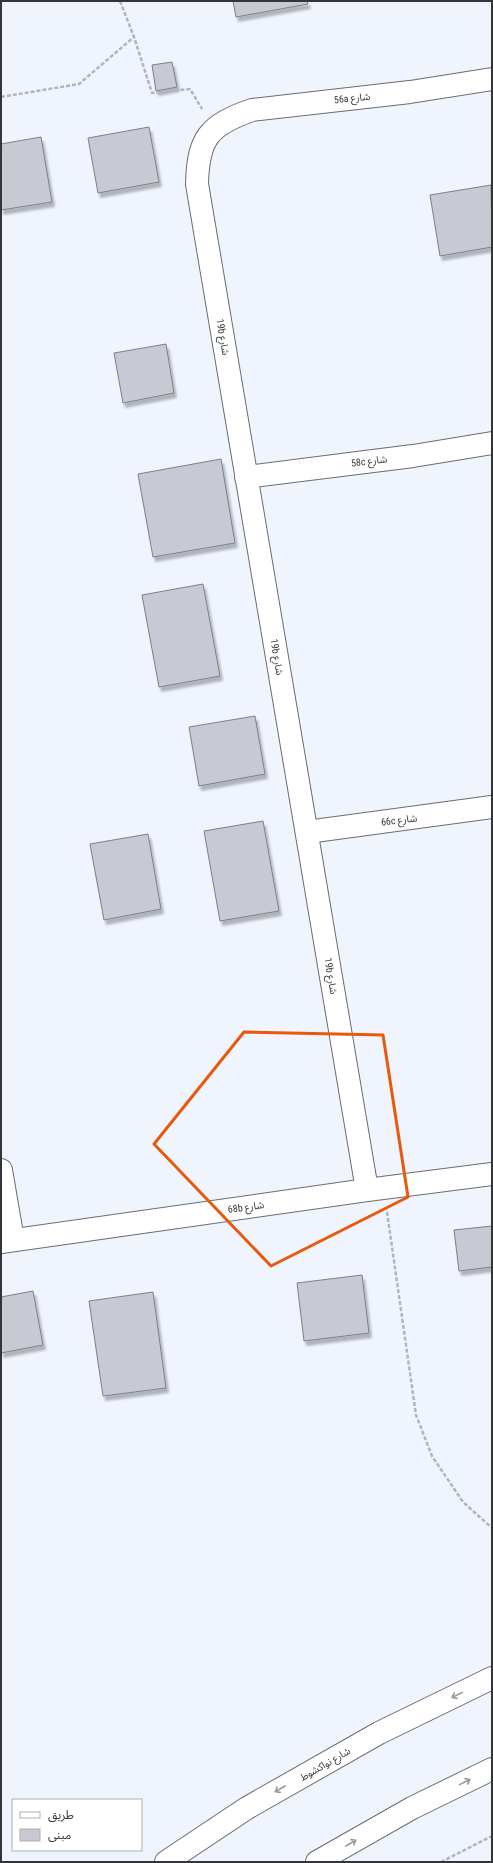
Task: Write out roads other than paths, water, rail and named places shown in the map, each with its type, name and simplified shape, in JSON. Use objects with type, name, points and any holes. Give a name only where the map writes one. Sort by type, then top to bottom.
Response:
[{"type":"street","name":"56a شارع","points":[[215,128],[232,117],[252,110],[410,92],[492,79]]},
{"type":"street","name":"19b شارع","points":[[215,128],[203,144],[197,164],[197,184],[307,832],[375,1189]]},
{"type":"street","name":"58c شارع","points":[[246,477],[413,456],[492,443]]},
{"type":"street","name":"66c شارع","points":[[307,832],[492,807]]},
{"type":"street","points":[[1,1170],[7,1241]]},
{"type":"street","name":"68b شارع","points":[[7,1241],[492,1174]]},
{"type":"street","name":"شارع نواكشوط","points":[[166,1862],[247,1808],[380,1733],[492,1678]]},
{"type":"street","points":[[317,1862],[412,1808],[492,1769]]}]
